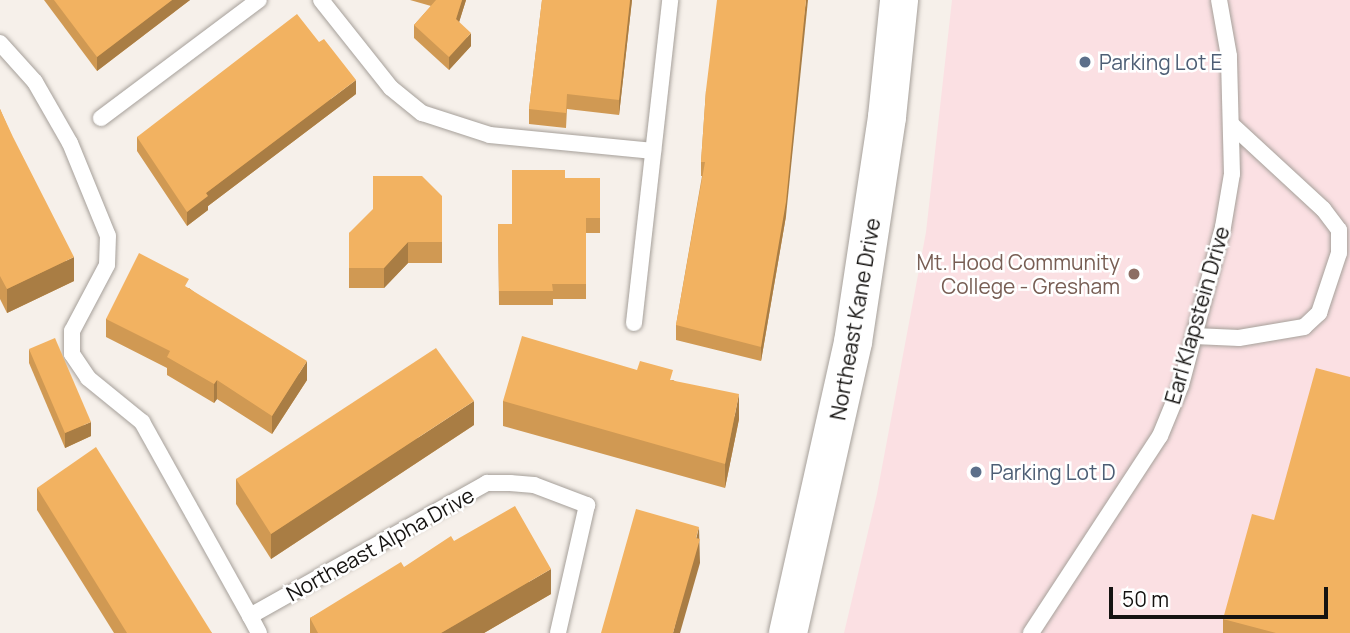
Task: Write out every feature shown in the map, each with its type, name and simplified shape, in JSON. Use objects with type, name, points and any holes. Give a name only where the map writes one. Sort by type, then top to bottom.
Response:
[{"type":"main road","name":"Northeast Kane Drive","points":[[788,633],[853,342],[884,141],[899,0]]},
{"type":"lane","points":[[101,118],[259,0]]},
{"type":"lane","points":[[321,0],[391,88],[422,113],[490,135],[653,151]]},
{"type":"lane","points":[[634,323],[670,0]]},
{"type":"lane","name":"Earl Klapstein Drive","points":[[1031,633],[1160,436],[1194,336],[1223,227],[1231,174],[1229,56],[1219,0]]},
{"type":"lane","points":[[0,43],[35,82],[70,143],[108,236],[107,265],[72,331],[72,354],[88,377],[142,422],[259,633]]},
{"type":"lane","points":[[1194,336],[1239,338],[1304,327],[1320,313],[1339,253],[1339,230],[1322,209],[1232,125]]},
{"type":"lane","name":"Northeast Alpha Drive","points":[[250,617],[487,483],[510,483],[534,485],[587,506],[558,633]]},
{"type":"shaded area","name":"Mt. Hood Community College - Gresham","points":[[952,0],[1350,0],[1350,633],[844,633],[877,494],[926,232]]},
{"type":"building","points":[[54,0],[172,0],[97,57]]},
{"type":"building","points":[[436,0],[462,0],[456,19],[471,33],[449,57],[414,25]]},
{"type":"building","points":[[542,0],[630,0],[619,100],[567,94],[566,113],[529,109]]},
{"type":"building","points":[[717,0],[806,0],[786,202],[761,347],[676,325],[705,162],[701,162],[706,90]]},
{"type":"building","points":[[297,14],[319,42],[324,39],[356,80],[206,193],[208,196],[187,212],[137,137]]},
{"type":"building","points":[[0,109],[74,257],[7,289],[0,276]]},
{"type":"building","points":[[512,170],[565,170],[565,178],[600,178],[600,218],[586,218],[586,284],[552,284],[553,291],[499,291],[498,224],[512,224]]},
{"type":"building","points":[[373,176],[422,176],[442,196],[442,242],[408,242],[384,268],[349,268],[349,233],[373,209]]},
{"type":"building","points":[[139,253],[189,279],[185,286],[307,361],[272,416],[217,380],[214,384],[167,357],[170,351],[106,319]]},
{"type":"building","points":[[522,336],[637,370],[640,361],[673,370],[670,380],[739,394],[725,464],[503,401]]},
{"type":"building","points":[[55,338],[91,422],[65,433],[29,349]]},
{"type":"building","points":[[436,348],[474,401],[271,534],[236,479]]},
{"type":"building","points":[[1316,368],[1350,377],[1350,633],[1276,633],[1223,619],[1252,514],[1274,520]]},
{"type":"building","points":[[96,447],[212,633],[127,633],[37,488]]},
{"type":"building","points":[[515,506],[551,569],[441,633],[318,633],[310,618],[401,562],[404,567],[451,536],[454,541]]},
{"type":"building","points":[[636,509],[699,527],[696,538],[700,539],[673,633],[601,633]]},
{"type":"place","name":"Parking Lot E","points":[[1085,62]]},
{"type":"place","name":"Mt. Hood Community College - Gresham","points":[[1134,274]]},
{"type":"place","name":"Parking Lot D","points":[[976,472]]}]
